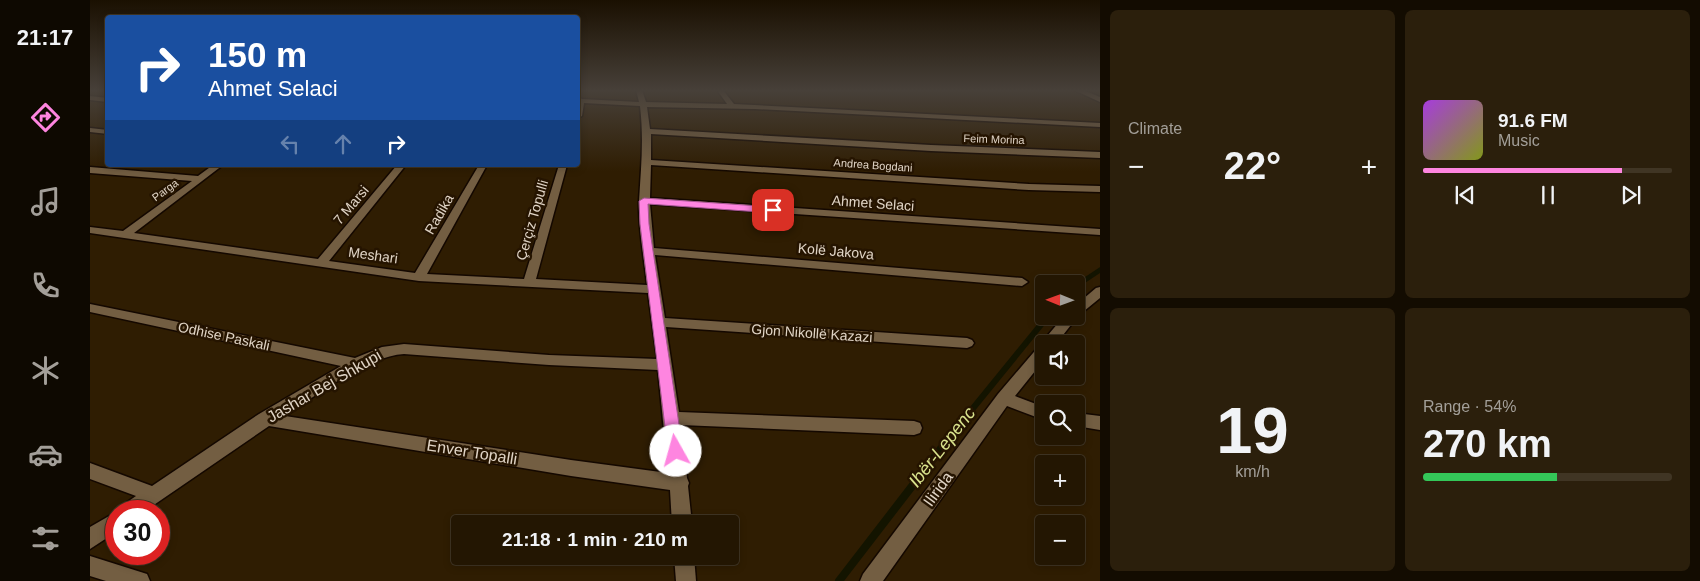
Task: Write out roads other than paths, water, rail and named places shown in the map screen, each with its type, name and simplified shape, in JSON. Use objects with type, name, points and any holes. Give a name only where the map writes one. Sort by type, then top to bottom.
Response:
[{"type":"street","points":[[645,117],[647,131],[644,201],[648,251],[672,418],[680,483],[682,515]]},
{"type":"street","points":[[947,117],[1100,125]]},
{"type":"street","points":[[90,130],[105,132]]},
{"type":"street","name":"Feim Morina","points":[[647,131],[931,148],[1100,155]]},
{"type":"street","name":"Andrea Bogdani","points":[[645,162],[1100,189]]},
{"type":"street","name":"Parga","points":[[125,235],[217,167]]},
{"type":"street","name":"7 Marsi","points":[[321,263],[400,167]]},
{"type":"street","name":"Radika","points":[[419,277],[482,167]]},
{"type":"street","name":"Çerçiz Topulli","points":[[529,283],[562,167]]},
{"type":"street","points":[[90,170],[201,179]]},
{"type":"street","name":"Ahmet Selaci","points":[[644,201],[1100,232]]},
{"type":"street","name":"Meshari","points":[[90,230],[419,277],[654,289]]},
{"type":"street","name":"Kolë Jakova","points":[[648,251],[1022,282]]},
{"type":"street","points":[[1085,304],[1100,292]]},
{"type":"street","name":"Odhise Paskali","points":[[90,308],[358,364]]},
{"type":"street","name":"Gjon Nikollë Kazazi","points":[[658,322],[967,343]]},
{"type":"street","points":[[1055,335],[1064,325]]},
{"type":"street","name":"Jashar Bej Shkupi","points":[[146,500],[266,419],[374,355],[393,349],[549,360],[664,365]]},
{"type":"street","name":"Ilirida","points":[[870,581],[1004,398],[1035,361]]},
{"type":"street","points":[[1004,398],[1035,410]]},
{"type":"street","points":[[672,418],[914,428]]},
{"type":"street","name":"Enver Topalli","points":[[266,419],[571,468],[680,483]]},
{"type":"street","points":[[1085,420],[1100,422]]},
{"type":"street","points":[[90,470],[154,495]]},
{"type":"street","points":[[90,539],[105,529]]},
{"type":"street","points":[[685,565],[686,581]]},
{"type":"street","points":[[90,566],[140,581]]},
{"type":"waterway","name":"Ibër-Lepenc","points":[[1085,280],[1100,270]]},
{"type":"waterway","name":"Ibër-Lepenc","points":[[952,434],[1041,325]]},
{"type":"waterway","name":"Ibër-Lepenc","points":[[839,581],[953,433]]}]
